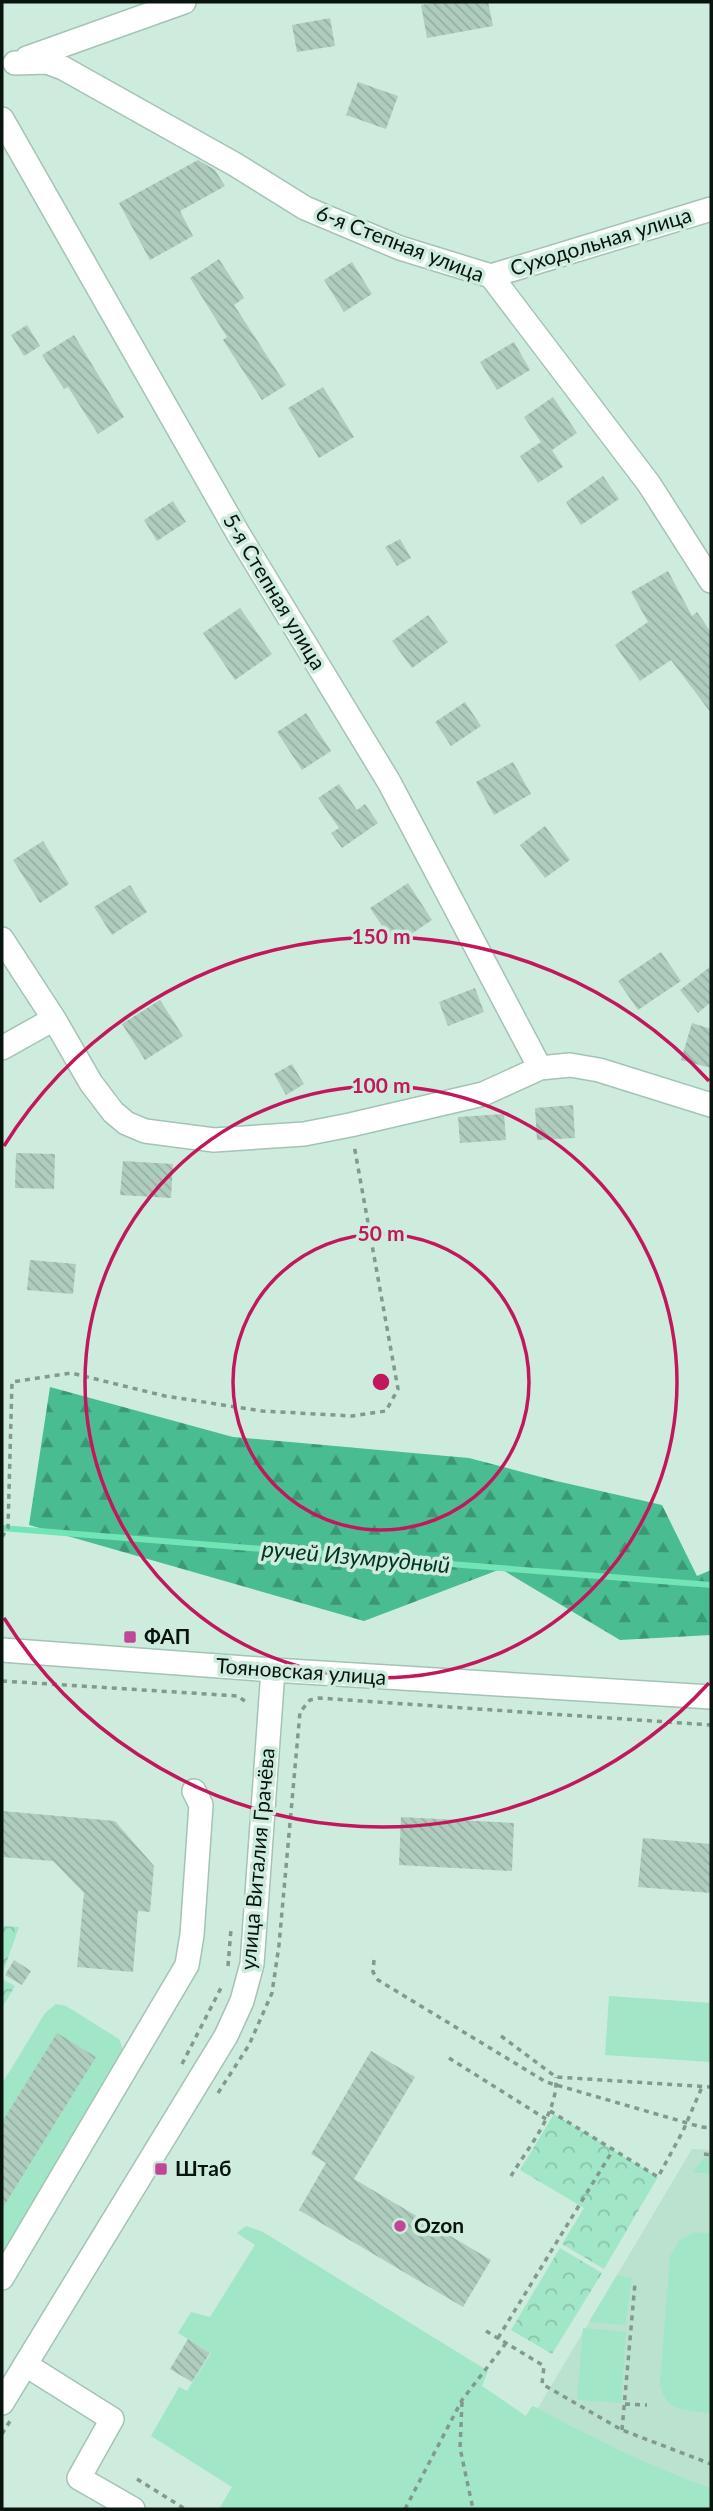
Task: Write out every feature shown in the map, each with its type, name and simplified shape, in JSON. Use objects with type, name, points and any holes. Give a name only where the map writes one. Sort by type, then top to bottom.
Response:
[{"type":"street","points":[[8,66],[184,2]]},
{"type":"street","name":"6-я Степная улица","points":[[8,66],[47,62],[71,72],[236,165],[305,208],[400,248],[491,276],[649,484],[711,582]]},
{"type":"street","name":"5-я Степная улица","points":[[2,119],[239,535],[389,782],[540,1068]]},
{"type":"street","name":"Суходольная улица","points":[[491,276],[711,209]]},
{"type":"street","points":[[2,939],[54,1019],[91,1083],[113,1112],[126,1123],[145,1130],[214,1140],[304,1133],[484,1094],[540,1068],[570,1065],[599,1070],[711,1105]]},
{"type":"street","points":[[2,1048],[54,1019]]},
{"type":"street","name":"Тояновская улица","points":[[2,1650],[711,1698]]},
{"type":"street","name":"улица Виталия Грачёва","points":[[2,2403],[226,2036],[242,2001],[252,1964],[273,1670]]},
{"type":"street","points":[[2,2278],[187,1965],[192,1935],[201,1805],[194,1791]]},
{"type":"street","points":[[26,2365],[112,2419],[79,2478],[133,2509]]},
{"type":"path","points":[[2,1537],[8,1528],[12,1382],[71,1373],[165,1396],[262,1411],[352,1416],[386,1411],[398,1389],[350,1125]]},
{"type":"path","points":[[2,1681],[238,1696],[246,1702],[249,1710]]},
{"type":"path","points":[[298,1723],[304,1706],[310,1700],[319,1698],[711,1725]]},
{"type":"path","points":[[228,1968],[231,1928]]},
{"type":"path","points":[[374,1960],[373,1972],[378,1980],[557,2087],[711,2128]]},
{"type":"path","points":[[179,2070],[220,1993],[224,1980]]},
{"type":"path","points":[[501,2036],[556,2077],[711,2087]]},
{"type":"path","points":[[449,2058],[546,2119]]},
{"type":"path","points":[[511,2176],[550,2111],[557,2087],[556,2077]]},
{"type":"path","points":[[550,2111],[658,2177],[702,2087]]},
{"type":"path","points":[[498,2338],[613,2150]]},
{"type":"path","points":[[704,2154],[711,2155]]},
{"type":"path","points":[[622,2430],[635,2283]]},
{"type":"path","points":[[486,2331],[544,2366],[542,2384],[622,2430],[711,2464]]},
{"type":"path","points":[[405,2509],[462,2400],[506,2343]]},
{"type":"path","points":[[462,2400],[460,2448],[473,2509]]},
{"type":"path","points":[[625,2404],[647,2405]]},
{"type":"path","points":[[137,2479],[185,2509]]},
{"type":"shaded area","points":[[692,2149],[711,2150],[711,2488],[660,2470],[607,2446],[538,2408]]},
{"type":"green space","points":[[50,1387],[233,1437],[469,1458],[662,1505],[697,1576],[711,1570],[711,1635],[620,1640],[501,1569],[364,1621],[29,1525]]},
{"type":"green space","points":[[2,1926],[19,1927],[2,1975]]},
{"type":"green space","points":[[2,1979],[15,1986],[2,2008]]},
{"type":"green space","points":[[609,1996],[711,2003],[711,2062],[605,2055]]},
{"type":"green space","points":[[56,2004],[66,2006],[119,2039],[124,2052],[2,2255],[2,2084],[45,2013]]},
{"type":"green space","points":[[554,2114],[658,2177],[604,2269],[562,2244],[584,2208],[520,2170]]},
{"type":"green space","points":[[704,2158],[711,2158],[711,2174],[693,2172]]},
{"type":"green space","points":[[246,2226],[263,2232],[488,2371],[482,2386],[526,2416],[532,2406],[538,2408],[623,2452],[711,2488],[711,2509],[219,2509],[232,2487],[151,2436],[179,2387],[187,2391],[211,2353],[178,2333],[191,2312],[210,2317],[255,2245],[237,2233]]},
{"type":"green space","points":[[694,2232],[711,2234],[711,2413],[672,2405],[660,2384],[670,2256],[680,2240]]},
{"type":"green space","points":[[560,2248],[602,2273],[552,2354],[511,2330]]},
{"type":"green space","points":[[617,2275],[632,2278],[625,2325],[589,2322]]},
{"type":"green space","points":[[583,2328],[626,2332],[621,2403],[577,2400]]},
{"type":"building","points":[[437,2],[488,2],[493,26],[427,38],[421,5]]},
{"type":"building","points":[[330,18],[335,46],[297,52],[292,25]]},
{"type":"building","points":[[358,82],[398,96],[386,129],[346,115]]},
{"type":"building","points":[[198,160],[215,170],[225,186],[180,211],[193,236],[150,260],[119,203]]},
{"type":"building","points":[[219,259],[244,298],[234,305],[286,385],[262,400],[223,340],[227,337],[190,278]]},
{"type":"building","points":[[352,262],[372,294],[344,312],[324,280]]},
{"type":"building","points":[[27,325],[40,346],[24,356],[11,335]]},
{"type":"building","points":[[74,335],[124,417],[98,434],[68,387],[64,389],[42,355]]},
{"type":"building","points":[[514,342],[530,370],[497,390],[480,362]]},
{"type":"building","points":[[323,387],[354,437],[319,458],[288,408]]},
{"type":"building","points":[[553,397],[577,433],[552,450],[563,467],[538,483],[520,456],[541,442],[524,417]]},
{"type":"building","points":[[603,476],[619,499],[581,525],[566,502]]},
{"type":"building","points":[[173,501],[186,522],[157,541],[144,520]]},
{"type":"building","points":[[400,539],[411,558],[397,566],[385,547]]},
{"type":"building","points":[[668,571],[692,616],[697,612],[711,632],[711,713],[671,660],[640,681],[615,645],[648,622],[631,592]]},
{"type":"building","points":[[240,608],[272,654],[235,680],[203,633]]},
{"type":"building","points":[[428,615],[448,642],[412,668],[392,641]]},
{"type":"building","points":[[465,702],[481,726],[451,746],[435,722]]},
{"type":"building","points":[[306,713],[331,751],[302,770],[277,732]]},
{"type":"building","points":[[513,762],[531,794],[494,815],[476,782]]},
{"type":"building","points":[[339,784],[357,810],[365,804],[378,823],[342,848],[331,833],[339,828],[318,798]]},
{"type":"building","points":[[545,826],[570,860],[545,878],[520,845]]},
{"type":"building","points":[[43,841],[69,884],[40,903],[13,860]]},
{"type":"building","points":[[408,883],[432,920],[395,945],[370,908]]},
{"type":"building","points":[[130,885],[147,912],[112,935],[94,907]]},
{"type":"building","points":[[661,952],[681,981],[638,1010],[618,981]]},
{"type":"building","points":[[711,966],[711,1002],[698,1013],[680,990]]},
{"type":"building","points":[[475,988],[484,1012],[448,1026],[439,1002]]},
{"type":"building","points":[[160,1000],[183,1036],[145,1060],[122,1024]]},
{"type":"building","points":[[692,1023],[711,1029],[711,1068],[681,1060]]},
{"type":"building","points":[[292,1064],[304,1084],[286,1095],[274,1074]]},
{"type":"building","points":[[573,1105],[575,1138],[537,1140],[535,1108]]},
{"type":"building","points":[[504,1114],[506,1140],[460,1143],[458,1117]]},
{"type":"building","points":[[16,1153],[55,1154],[54,1189],[15,1188]]},
{"type":"building","points":[[123,1161],[173,1164],[171,1198],[120,1195]]},
{"type":"building","points":[[30,1260],[76,1264],[73,1294],[27,1290]]},
{"type":"building","points":[[2,1811],[115,1821],[154,1866],[150,1912],[138,1911],[133,1972],[77,1967],[84,1893],[53,1861],[2,1857]]},
{"type":"building","points":[[401,1817],[514,1823],[512,1871],[399,1865]]},
{"type":"building","points":[[643,1838],[711,1844],[711,1893],[638,1887]]},
{"type":"building","points":[[14,1960],[31,1971],[22,1985],[5,1975]]},
{"type":"building","points":[[57,2033],[96,2057],[2,2209],[2,2122]]},
{"type":"building","points":[[371,2051],[415,2077],[354,2179],[491,2260],[463,2307],[299,2210],[326,2163],[311,2154]]},
{"type":"building","points":[[188,2339],[210,2353],[192,2382],[170,2369]]},
{"type":"waterway","name":"ручей Изумрудный","points":[[2,1528],[711,1585]]},
{"type":"place","name":"ФАП","points":[[130,1637]]},
{"type":"place","name":"Штаб","points":[[161,2169]]},
{"type":"place","name":"Ozon","points":[[400,2226]]}]
